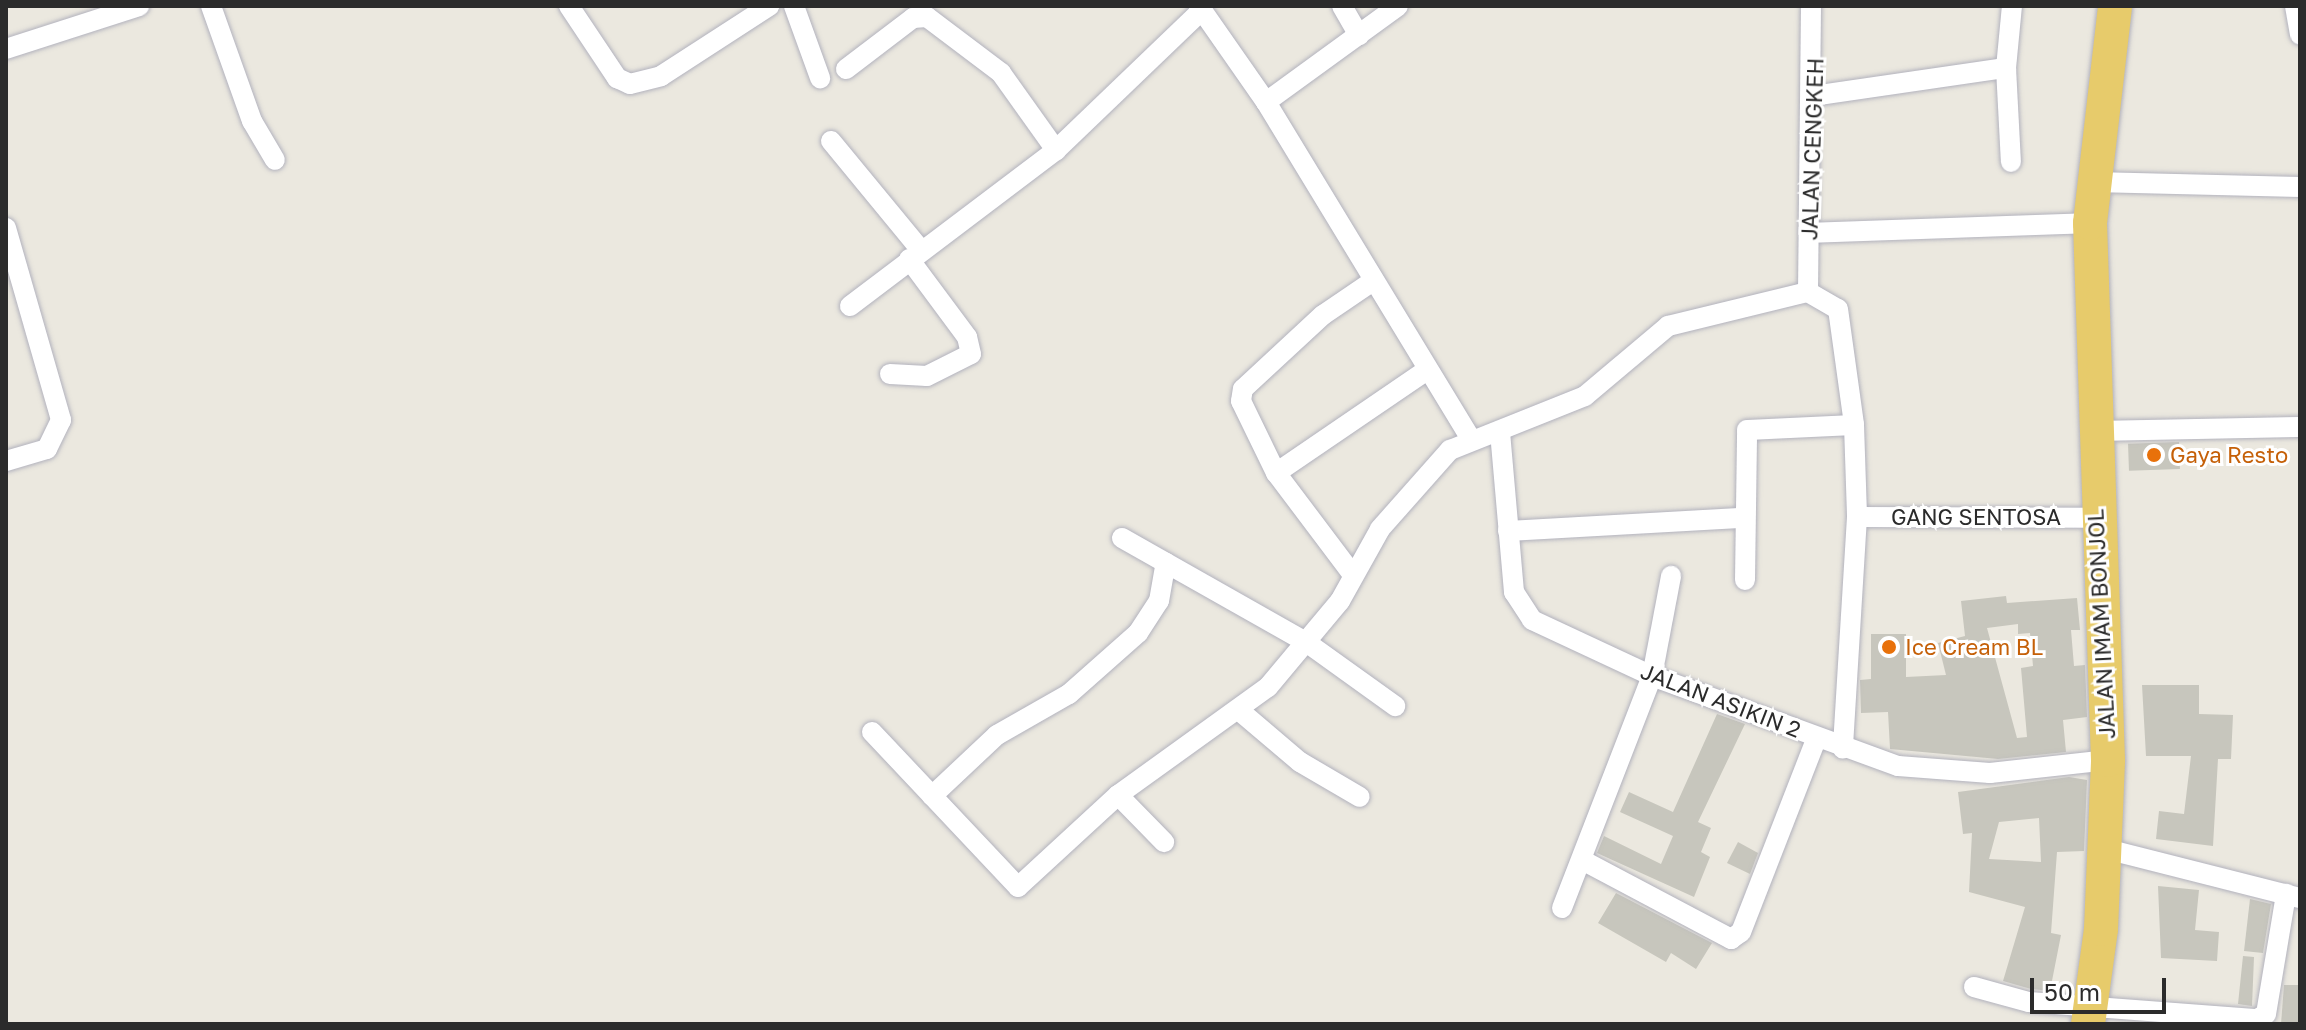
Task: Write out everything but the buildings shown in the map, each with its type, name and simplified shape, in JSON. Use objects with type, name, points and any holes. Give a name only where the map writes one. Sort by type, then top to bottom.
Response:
[{"type":"highway","name":"JALAN IMAM BONJOL","points":[[2090,1015],[2106,849],[2108,760],[2095,518],[2090,223],[2115,6]]},
{"type":"street","points":[[6,49],[139,6]]},
{"type":"street","points":[[211,6],[252,121],[275,160]]},
{"type":"street","points":[[569,6],[617,78],[630,84],[661,76],[744,12],[769,6]]},
{"type":"street","points":[[794,6],[820,78]]},
{"type":"street","points":[[1342,6],[1359,35]]},
{"type":"street","points":[[1266,102],[1398,6]]},
{"type":"street","name":"JALAN CENGKEH","points":[[1808,292],[1813,96],[1811,6]]},
{"type":"street","points":[[2011,162],[2006,68],[2012,6]]},
{"type":"street","points":[[2295,6],[2300,35]]},
{"type":"street","points":[[850,306],[1056,150],[1200,8],[1266,102],[1471,439]]},
{"type":"street","points":[[846,69],[913,18],[927,17],[1001,73],[1056,150]]},
{"type":"street","points":[[1813,96],[2006,68]]},
{"type":"street","points":[[831,141],[915,254],[967,337],[971,354],[927,376],[890,374]]},
{"type":"street","points":[[2093,182],[2300,187]]},
{"type":"street","points":[[1809,233],[2090,223]]},
{"type":"street","points":[[6,228],[61,420],[47,449],[6,461]]},
{"type":"street","points":[[1353,575],[1276,473],[1244,415],[1243,389],[1323,315],[1373,281]]},
{"type":"street","points":[[872,732],[1018,887],[1118,795],[1241,712],[1306,642],[1431,466],[1471,439],[1500,432],[1585,396],[1668,326],[1808,292],[1838,309],[1854,425],[1857,517],[1843,749]]},
{"type":"street","points":[[1276,473],[1427,370]]},
{"type":"street","points":[[1745,580],[1747,430],[1854,425]]},
{"type":"street","points":[[2093,431],[2300,427]]},
{"type":"street","name":"JALAN ASIKIN 2","points":[[1500,432],[1514,592],[1532,620],[1652,676],[1843,749],[1945,773],[2108,760]]},
{"type":"street","name":"GANG SENTOSA","points":[[1857,517],[2095,518]]},
{"type":"street","points":[[1508,531],[1744,518]]},
{"type":"street","points":[[1122,538],[1306,642],[1395,706]]},
{"type":"street","points":[[932,796],[997,735],[1069,694],[1138,633],[1159,601],[1166,563]]},
{"type":"street","points":[[1562,908],[1652,676],[1671,576]]},
{"type":"street","points":[[1241,712],[1300,762],[1360,797]]},
{"type":"street","points":[[1582,860],[1731,939],[1741,932],[1817,737]]},
{"type":"street","points":[[1118,795],[1164,842]]},
{"type":"street","points":[[1974,987],[2090,1015],[2257,1019],[2266,1014],[2293,896],[2106,849]]},
{"type":"place","name":"Gaya Resto","points":[[2154,455]]},
{"type":"place","name":"Ice Cream BL","points":[[1889,647]]}]
